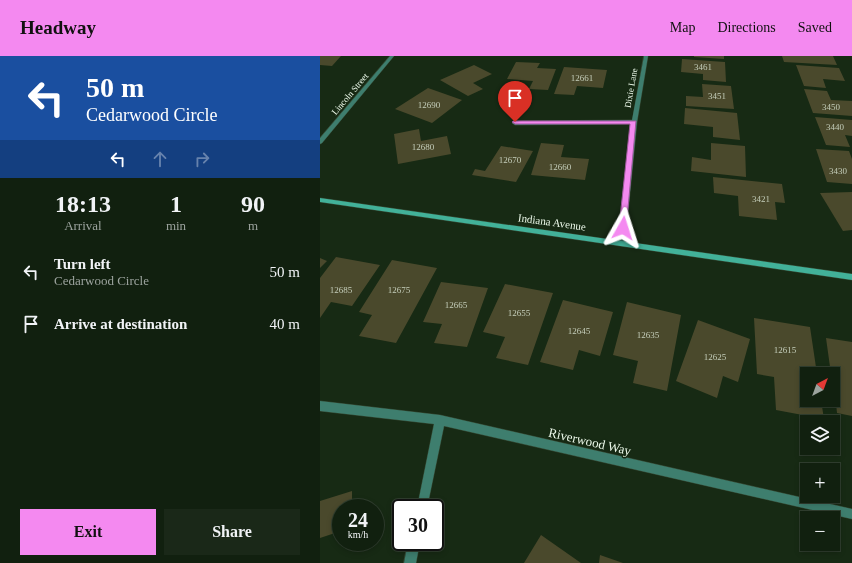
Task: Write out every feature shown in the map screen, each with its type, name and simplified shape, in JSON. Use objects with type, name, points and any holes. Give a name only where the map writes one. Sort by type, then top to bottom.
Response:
[{"type":"street","name":"Lincoln Street","points":[[320,142],[392,56]]},
{"type":"street","name":"Dixie Lane","points":[[621,243],[634,122],[646,56]]},
{"type":"street","points":[[515,122],[634,122]]},
{"type":"street","name":"Indiana Avenue","points":[[320,200],[852,277]]},
{"type":"street","name":"Riverwood Way","points":[[320,406],[440,420],[852,514]]},
{"type":"street","points":[[424,499],[440,420]]},
{"type":"street","points":[[410,563],[412,551]]},
{"type":"building","points":[[320,56],[341,56],[332,66],[320,65]]},
{"type":"building","points":[[724,56],[724,59],[694,57]]},
{"type":"building","points":[[782,56],[833,56],[837,65],[784,62]]},
{"type":"building","points":[[682,59],[725,62],[726,82],[703,80],[703,74],[681,72]]},
{"type":"building","points":[[516,62],[540,63],[537,68],[556,69],[548,90],[529,89],[533,81],[507,79]]},
{"type":"building","points":[[474,65],[492,74],[473,83],[483,89],[468,96],[440,80]]},
{"type":"building","points":[[796,65],[839,68],[845,81],[823,79],[826,88],[804,86]]},
{"type":"building","points":[[564,67],[607,70],[603,88],[577,86],[574,95],[554,94]]},
{"type":"building","points":[[702,84],[731,86],[734,109],[686,106],[686,96],[703,97]]},
{"type":"building","points":[[428,88],[462,100],[432,123],[395,109]]},
{"type":"building","points":[[804,89],[827,91],[831,100],[852,101],[852,116],[813,113]]},
{"type":"building","points":[[685,108],[737,113],[740,140],[713,137],[713,127],[684,124]]},
{"type":"building","points":[[815,117],[852,120],[852,136],[845,135],[850,147],[826,145]]},
{"type":"building","points":[[419,129],[421,141],[447,136],[451,154],[398,164],[394,134]]},
{"type":"building","points":[[541,143],[564,145],[561,157],[589,159],[585,180],[531,175]]},
{"type":"building","points":[[711,143],[745,146],[746,177],[691,171],[692,157],[711,160]]},
{"type":"building","points":[[501,146],[533,151],[516,182],[472,175],[475,169],[485,171]]},
{"type":"building","points":[[816,149],[849,151],[852,159],[852,184],[827,182]]},
{"type":"building","points":[[713,177],[782,184],[785,203],[775,202],[777,220],[739,216],[738,196],[714,193]]},
{"type":"building","points":[[852,192],[852,230],[843,231],[820,193]]},
{"type":"building","points":[[336,257],[380,265],[352,306],[331,302],[320,318],[320,278]]},
{"type":"building","points":[[320,258],[327,261],[320,268]]},
{"type":"building","points":[[392,260],[437,268],[396,343],[359,336],[372,315],[359,312]]},
{"type":"building","points":[[441,282],[488,288],[467,347],[434,343],[442,324],[423,322]]},
{"type":"building","points":[[505,284],[553,293],[528,365],[496,358],[505,337],[483,332]]},
{"type":"building","points":[[563,300],[613,312],[600,356],[579,350],[573,370],[540,362]]},
{"type":"building","points":[[627,302],[681,315],[667,391],[633,383],[638,361],[613,355]]},
{"type":"building","points":[[754,318],[810,327],[816,367],[800,367],[800,407],[822,407],[823,415],[803,415],[776,410],[774,377],[757,374]]},
{"type":"building","points":[[698,320],[750,339],[738,382],[723,376],[717,398],[676,381]]},
{"type":"building","points":[[826,338],[852,342],[852,416],[837,413],[836,407],[840,407],[840,367],[830,367]]},
{"type":"building","points":[[352,491],[352,499],[332,499],[332,534],[320,538],[320,501]]},
{"type":"building","points":[[541,535],[581,563],[524,563]]},
{"type":"building","points":[[600,555],[623,563],[599,563]]},
{"type":"route","points":[[515,122],[634,122],[623,228]]}]
